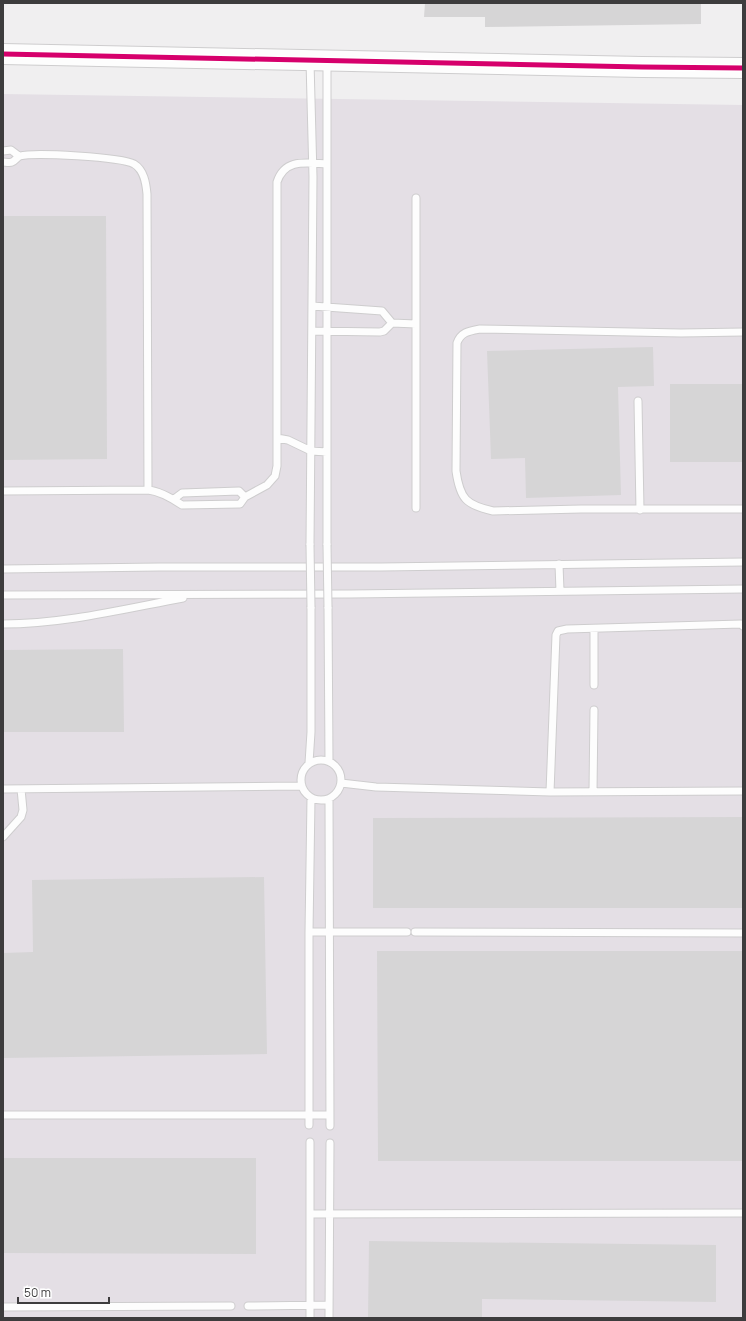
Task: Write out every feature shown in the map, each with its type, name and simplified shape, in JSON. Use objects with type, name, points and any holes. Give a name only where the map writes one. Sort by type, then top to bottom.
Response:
[{"type":"street","points":[[3,54],[743,68]]},
{"type":"lane","points":[[309,763],[311,732],[310,545],[312,163],[318,61]]},
{"type":"lane","points":[[318,61],[327,164],[326,452],[329,761]]},
{"type":"lane","points":[[3,151],[11,150],[19,156]]},
{"type":"lane","points":[[3,162],[12,162],[19,156],[50,154],[102,158],[134,164],[141,172],[145,180],[147,194],[148,490]]},
{"type":"lane","points":[[3,491],[153,490],[168,498],[174,499],[182,505],[240,504],[245,497],[267,485],[275,476],[277,466],[277,182],[284,169],[296,163],[327,164]]},
{"type":"lane","points":[[416,198],[416,508]]},
{"type":"lane","points":[[312,306],[327,306],[382,312],[392,323],[416,324]]},
{"type":"lane","points":[[312,331],[380,332],[384,331],[392,323]]},
{"type":"lane","points":[[743,332],[681,334],[480,329],[464,333],[456,343],[456,471],[461,495],[468,502],[480,508],[493,511],[582,509],[743,509]]},
{"type":"lane","points":[[638,400],[640,510]]},
{"type":"lane","points":[[277,438],[288,440],[311,451],[326,452]]},
{"type":"lane","points":[[174,499],[182,492],[239,492],[245,497]]},
{"type":"lane","points":[[3,569],[743,562]]},
{"type":"lane","points":[[559,564],[560,591]]},
{"type":"lane","points":[[3,595],[197,595],[743,589]]},
{"type":"lane","points":[[3,624],[40,623],[65,620],[197,595]]},
{"type":"lane","points":[[550,792],[556,635],[558,631],[720,624],[741,624],[743,626]]},
{"type":"lane","points":[[594,629],[594,685]]},
{"type":"lane","points":[[593,792],[594,710]]},
{"type":"lane","points":[[322,759],[334,764],[339,770],[341,783],[339,790],[335,795],[329,799],[316,800],[311,798],[305,792],[300,780],[301,773],[309,763],[322,759]]},
{"type":"lane","points":[[341,783],[376,787],[550,792],[743,791]]},
{"type":"lane","points":[[3,789],[302,786]]},
{"type":"lane","points":[[3,837],[21,817],[24,810],[21,789]]},
{"type":"lane","points":[[309,1125],[311,798]]},
{"type":"lane","points":[[329,799],[330,1126]]},
{"type":"lane","points":[[309,932],[407,932]]},
{"type":"lane","points":[[415,932],[743,933]]},
{"type":"lane","points":[[3,1115],[330,1115]]},
{"type":"lane","points":[[310,1142],[310,1318]]},
{"type":"lane","points":[[329,1318],[330,1143]]},
{"type":"lane","points":[[310,1214],[743,1213]]},
{"type":"lane","points":[[248,1306],[329,1305]]},
{"type":"lane","points":[[3,1307],[231,1306]]},
{"type":"shaded area","points":[[3,94],[743,105],[743,1318],[3,1318]]},
{"type":"building","points":[[425,3],[701,3],[701,24],[485,27],[485,17],[424,17]]},
{"type":"building","points":[[3,216],[106,216],[107,459],[3,460]]},
{"type":"building","points":[[653,347],[654,386],[618,387],[621,495],[526,498],[525,458],[491,459],[487,351]]},
{"type":"building","points":[[670,384],[743,384],[743,462],[670,462]]},
{"type":"building","points":[[123,649],[124,732],[3,732],[3,650]]},
{"type":"building","points":[[743,817],[743,908],[373,908],[373,818]]},
{"type":"building","points":[[264,877],[267,1054],[3,1058],[3,953],[33,952],[32,880]]},
{"type":"building","points":[[377,951],[743,951],[743,1161],[378,1161]]},
{"type":"building","points":[[3,1158],[256,1158],[256,1254],[3,1253]]},
{"type":"building","points":[[369,1241],[716,1245],[716,1302],[482,1299],[482,1318],[368,1318]]},
{"type":"cycle path","points":[[3,54],[743,68]]}]
